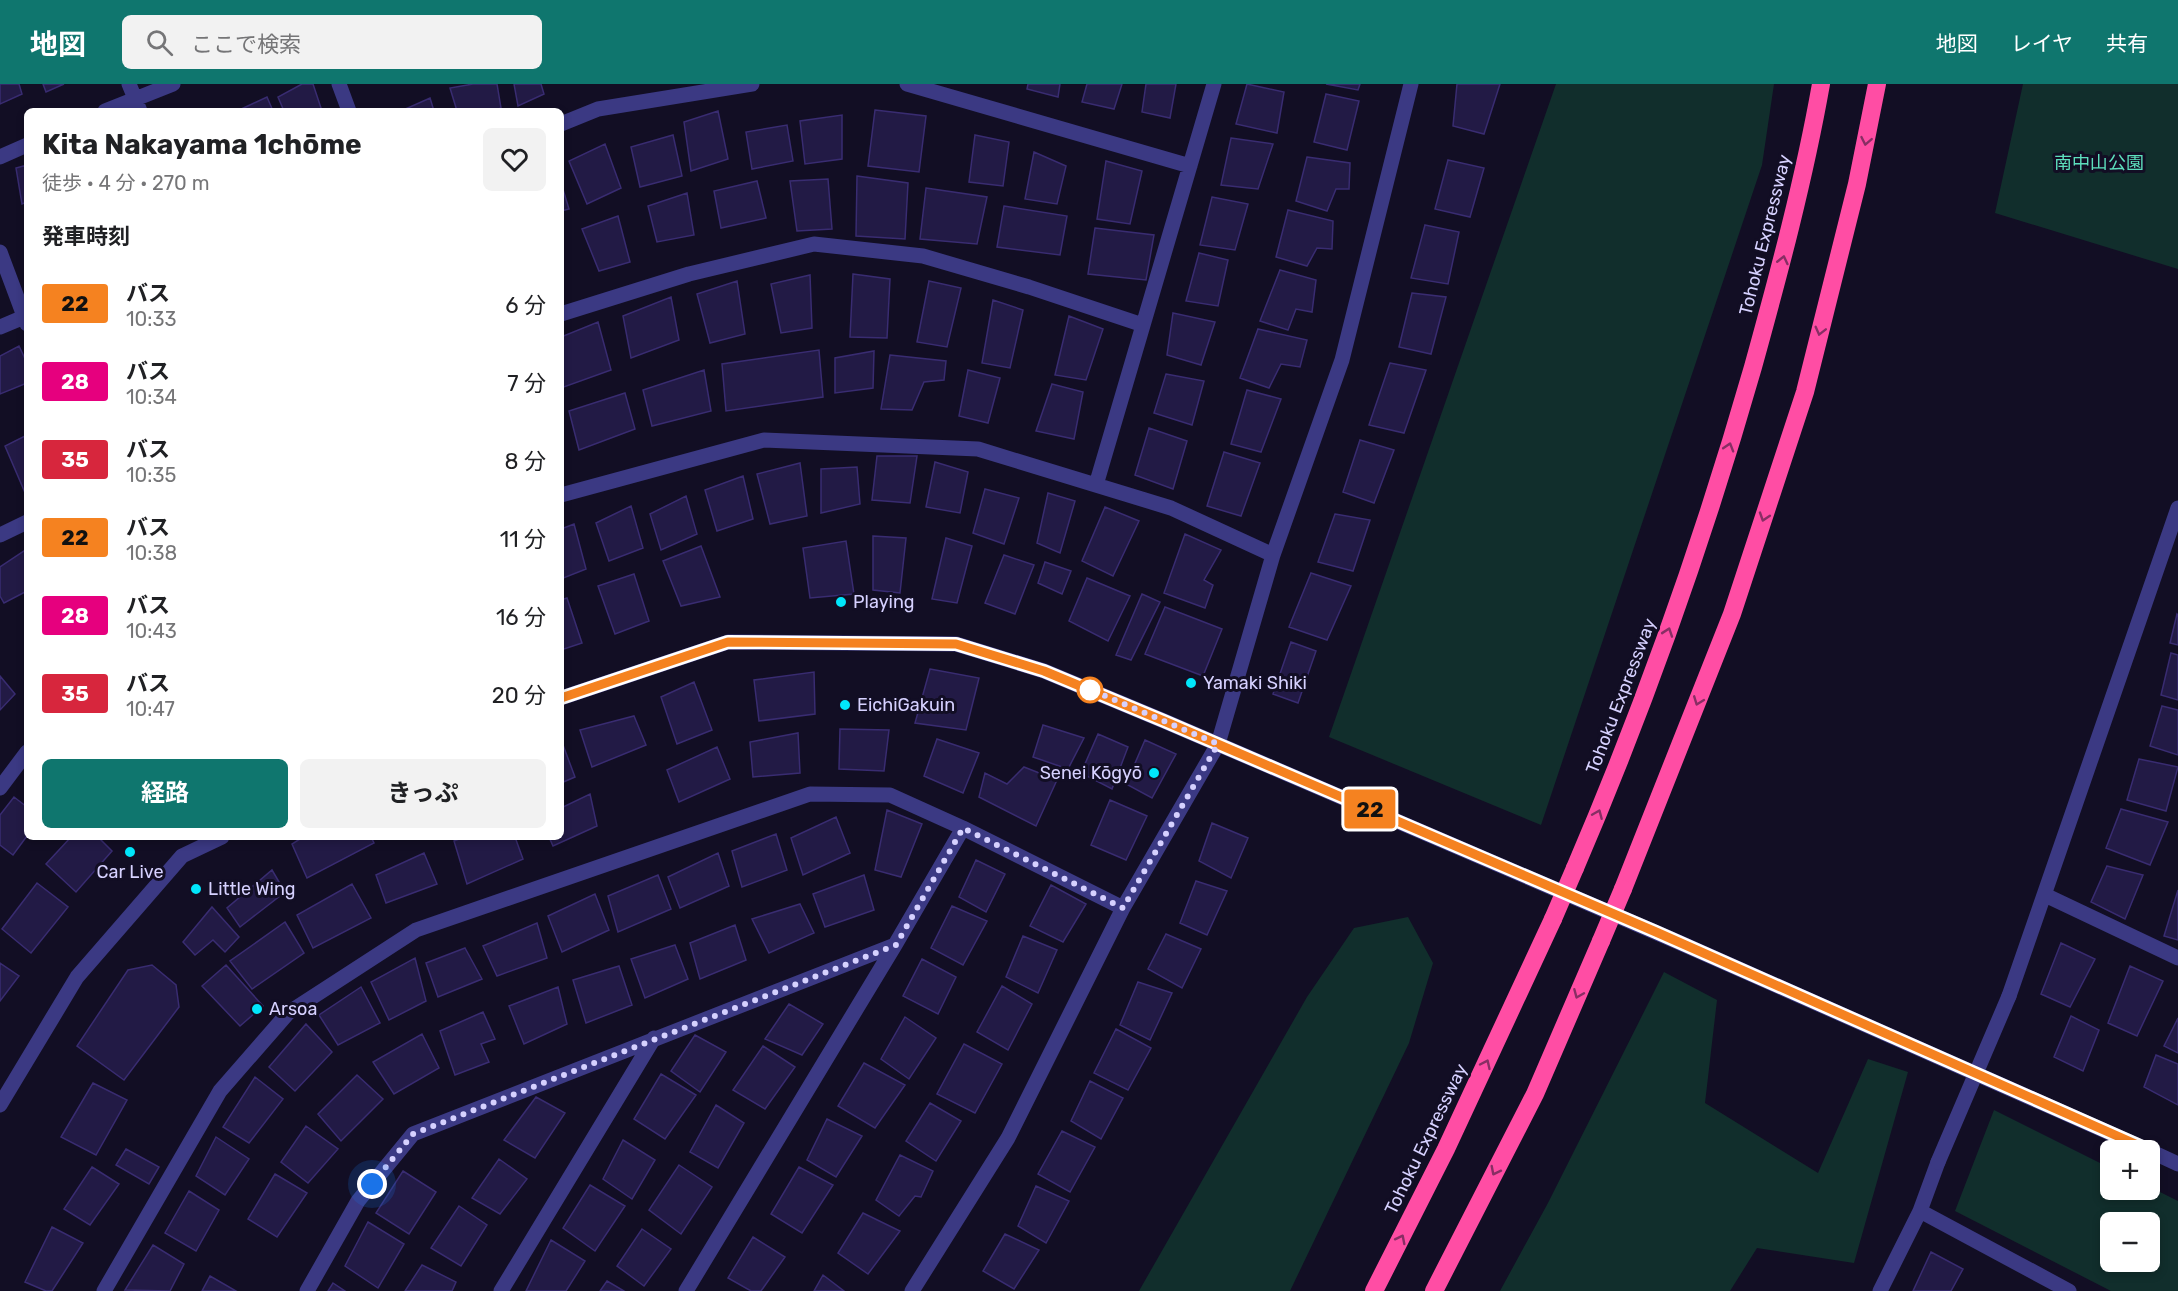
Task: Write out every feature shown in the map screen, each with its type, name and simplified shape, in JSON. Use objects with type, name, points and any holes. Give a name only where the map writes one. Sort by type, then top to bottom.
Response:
[{"type":"highway","name":"Tohoku Expressway","points":[[1374,1291],[1446,1149],[1553,919],[1603,803],[1657,662],[1707,522],[1781,269],[1821,84]]},
{"type":"highway","points":[[1434,1291],[1535,1094],[1623,890],[1732,614],[1805,392],[1857,184],[1877,84]]},
{"type":"street","points":[[112,108],[173,84]]},
{"type":"street","points":[[339,84],[348,108]]},
{"type":"street","points":[[564,123],[598,109],[752,84]]},
{"type":"street","points":[[907,84],[1190,166]]},
{"type":"street","points":[[1096,485],[1214,84]]},
{"type":"street","points":[[912,1291],[1008,1138],[1123,908],[1218,744],[1273,555],[1342,360],[1411,84]]},
{"type":"street","points":[[0,157],[24,146]]},
{"type":"street","points":[[564,313],[689,274],[814,244],[923,256],[1029,287],[1143,325]]},
{"type":"street","points":[[0,252],[24,316]]},
{"type":"street","points":[[0,327],[24,321]]},
{"type":"street","points":[[564,494],[764,440],[978,449],[1171,508],[1273,555]]},
{"type":"street","points":[[1880,1291],[1920,1211],[1938,1162],[2009,996],[2178,508]]},
{"type":"street","points":[[0,535],[24,523]]},
{"type":"street","points":[[564,697],[728,642],[956,644],[1044,671],[1218,744],[1656,932],[2124,1140]]},
{"type":"street","points":[[0,788],[24,756]]},
{"type":"street","points":[[104,1291],[220,1091],[288,1013],[416,930],[810,794],[890,795],[963,828],[1123,908]]},
{"type":"street","points":[[686,1291],[896,945],[963,828]]},
{"type":"street","points":[[0,1105],[77,977],[182,856],[216,840]]},
{"type":"street","points":[[2044,895],[2178,958]]},
{"type":"street","points":[[308,1291],[358,1200],[413,1134],[896,945]]},
{"type":"street","points":[[501,1291],[654,1038]]},
{"type":"street","points":[[2160,1156],[2178,1164]]},
{"type":"street","points":[[1920,1211],[2069,1291]]},
{"type":"green space","points":[[1556,84],[1774,84],[1762,165],[1541,825],[1329,737]]},
{"type":"green space","name":"南中山公園","points":[[2023,84],[2178,84],[2178,269],[1995,213]]},
{"type":"green space","points":[[1408,917],[1433,963],[1409,1043],[1290,1291],[1139,1291],[1307,997],[1354,928]]},
{"type":"green space","points":[[1664,972],[1717,1000],[1705,1103],[1818,1173],[1868,1059],[1908,1072],[1854,1263],[1757,1248],[1730,1291],[1500,1291],[1548,1203]]},
{"type":"green space","points":[[1994,1110],[2100,1163],[2100,1200],[2160,1200],[2160,1192],[2178,1201],[2178,1291],[2111,1291],[1955,1211]]},
{"type":"building","points":[[0,84],[19,84],[22,94],[0,104]]},
{"type":"building","points":[[43,84],[64,84],[46,92]]},
{"type":"building","points":[[302,84],[313,84],[321,108],[283,108],[278,97]]},
{"type":"building","points":[[473,84],[497,84],[501,108],[456,108],[450,88]]},
{"type":"building","points":[[514,84],[541,84],[544,94],[518,106]]},
{"type":"building","points":[[1028,84],[1060,84],[1058,97],[1027,89]]},
{"type":"building","points":[[1087,84],[1122,84],[1114,109],[1082,102]]},
{"type":"building","points":[[1146,84],[1176,84],[1170,118],[1142,112]]},
{"type":"building","points":[[1247,84],[1284,92],[1277,133],[1236,124]]},
{"type":"building","points":[[1326,84],[1360,84],[1358,90]]},
{"type":"building","points":[[1457,84],[1500,84],[1484,134],[1453,126]]},
{"type":"building","points":[[1326,94],[1359,101],[1347,150],[1314,142]]},
{"type":"building","points":[[267,97],[272,108],[243,108]]},
{"type":"building","points":[[430,98],[433,108],[408,108]]},
{"type":"building","points":[[875,110],[926,116],[919,172],[868,166]]},
{"type":"building","points":[[718,111],[728,159],[691,171],[684,122]]},
{"type":"building","points":[[842,115],[842,159],[805,164],[800,121]]},
{"type":"building","points":[[787,125],[793,161],[752,169],[746,132]]},
{"type":"building","points":[[673,135],[682,176],[640,187],[631,147]]},
{"type":"building","points":[[975,135],[1009,142],[1003,186],[969,182]]},
{"type":"building","points":[[1231,138],[1273,144],[1258,189],[1221,185]]},
{"type":"building","points":[[605,144],[621,188],[587,204],[569,161]]},
{"type":"building","points":[[1034,152],[1066,166],[1057,204],[1025,199]]},
{"type":"building","points":[[1307,157],[1350,163],[1349,189],[1336,189],[1327,211],[1296,201]]},
{"type":"building","points":[[1448,160],[1484,168],[1470,217],[1435,209]]},
{"type":"building","points":[[1106,161],[1142,171],[1130,224],[1097,219]]},
{"type":"building","points":[[24,166],[24,203],[22,204],[16,168]]},
{"type":"building","points":[[857,176],[908,183],[905,239],[856,236]]},
{"type":"building","points":[[828,179],[832,229],[797,231],[790,181]]},
{"type":"building","points":[[757,181],[766,218],[721,228],[714,191]]},
{"type":"building","points":[[926,188],[987,197],[977,244],[920,239]]},
{"type":"building","points":[[564,193],[569,209],[564,210]]},
{"type":"building","points":[[687,193],[694,235],[657,242],[648,206]]},
{"type":"building","points":[[1212,197],[1248,204],[1235,250],[1200,245]]},
{"type":"building","points":[[1004,206],[1067,216],[1060,255],[997,247]]},
{"type":"building","points":[[1288,210],[1333,221],[1332,249],[1317,248],[1307,266],[1276,257]]},
{"type":"building","points":[[618,216],[630,262],[599,271],[582,229]]},
{"type":"building","points":[[1425,225],[1459,232],[1448,284],[1411,278]]},
{"type":"building","points":[[1095,228],[1154,235],[1146,280],[1088,274]]},
{"type":"building","points":[[1199,253],[1228,260],[1218,306],[1186,301]]},
{"type":"building","points":[[1280,270],[1316,280],[1312,312],[1296,309],[1288,330],[1260,321]]},
{"type":"building","points":[[853,274],[890,279],[887,338],[850,337]]},
{"type":"building","points":[[810,275],[812,328],[781,333],[771,284]]},
{"type":"building","points":[[737,281],[745,334],[710,343],[697,294]]},
{"type":"building","points":[[929,281],[961,288],[947,347],[917,342]]},
{"type":"building","points":[[1412,293],[1446,297],[1431,354],[1399,347]]},
{"type":"building","points":[[671,297],[679,340],[631,358],[623,316]]},
{"type":"building","points":[[993,300],[1023,310],[1010,368],[982,363]]},
{"type":"building","points":[[1173,313],[1215,322],[1201,365],[1167,355]]},
{"type":"building","points":[[1069,316],[1103,329],[1086,380],[1055,375]]},
{"type":"building","points":[[598,322],[611,370],[564,387],[564,336]]},
{"type":"building","points":[[1258,329],[1307,340],[1300,367],[1281,364],[1269,388],[1240,378]]},
{"type":"building","points":[[19,346],[24,357],[24,384],[0,394],[0,356]]},
{"type":"building","points":[[819,350],[823,397],[726,411],[722,364]]},
{"type":"building","points":[[874,351],[873,388],[835,393],[835,358]]},
{"type":"building","points":[[890,355],[946,361],[944,380],[924,382],[912,410],[881,409]]},
{"type":"building","points":[[1390,363],[1426,370],[1404,433],[1369,425]]},
{"type":"building","points":[[704,370],[711,411],[652,426],[643,390]]},
{"type":"building","points":[[968,370],[1000,378],[988,423],[959,416]]},
{"type":"building","points":[[1166,374],[1204,381],[1192,425],[1154,413]]},
{"type":"building","points":[[1052,384],[1083,392],[1074,439],[1036,431]]},
{"type":"building","points":[[1247,390],[1281,399],[1261,452],[1231,444]]},
{"type":"building","points":[[625,393],[635,429],[579,450],[569,411]]},
{"type":"building","points":[[1149,428],[1187,441],[1173,489],[1135,475]]},
{"type":"building","points":[[24,436],[24,490],[5,446]]},
{"type":"building","points":[[1360,440],[1394,450],[1374,503],[1343,492]]},
{"type":"building","points":[[1224,452],[1260,463],[1241,516],[1207,506]]},
{"type":"building","points":[[877,456],[917,456],[910,503],[872,500]]},
{"type":"building","points":[[935,462],[968,472],[960,513],[926,507]]},
{"type":"building","points":[[800,463],[807,516],[770,524],[757,474]]},
{"type":"building","points":[[857,467],[860,504],[821,513],[821,469]]},
{"type":"building","points":[[743,476],[753,519],[717,531],[705,490]]},
{"type":"building","points":[[985,489],[1019,498],[1004,544],[973,533]]},
{"type":"building","points":[[1048,493],[1075,501],[1060,553],[1037,543]]},
{"type":"building","points":[[686,496],[697,534],[661,550],[650,514]]},
{"type":"building","points":[[631,506],[643,548],[609,561],[596,523]]},
{"type":"building","points":[[1105,507],[1139,521],[1113,576],[1082,561]]},
{"type":"building","points":[[1335,514],[1370,520],[1353,571],[1318,562]]},
{"type":"building","points":[[574,524],[586,569],[564,578],[564,528]]},
{"type":"building","points":[[1185,534],[1221,550],[1204,580],[1213,585],[1205,608],[1164,593]]},
{"type":"building","points":[[873,536],[906,538],[900,593],[873,590]]},
{"type":"building","points":[[946,538],[972,546],[957,603],[932,599]]},
{"type":"building","points":[[846,541],[854,594],[810,598],[803,548]]},
{"type":"building","points":[[701,546],[720,597],[681,606],[663,561]]},
{"type":"building","points":[[24,551],[24,593],[4,603],[0,596],[0,567]]},
{"type":"building","points":[[1004,555],[1034,565],[1015,614],[985,603]]},
{"type":"building","points":[[1045,562],[1071,571],[1062,594],[1038,583]]},
{"type":"building","points":[[1311,573],[1351,586],[1327,640],[1289,627]]},
{"type":"building","points":[[634,574],[649,621],[615,634],[598,586]]},
{"type":"building","points":[[1087,578],[1130,596],[1108,641],[1069,621]]},
{"type":"building","points":[[1142,594],[1160,602],[1131,660],[1116,655]]},
{"type":"building","points":[[567,598],[582,643],[564,649],[564,599]]},
{"type":"building","points":[[1165,607],[1222,629],[1203,676],[1145,654]]},
{"type":"building","points":[[2178,615],[2178,645],[2170,643]]},
{"type":"building","points":[[1291,642],[1316,651],[1298,703],[1273,694]]},
{"type":"building","points":[[2171,653],[2178,655],[2178,700],[2161,695]]},
{"type":"building","points":[[930,669],[979,678],[966,730],[915,723]]},
{"type":"building","points":[[814,672],[815,714],[759,721],[754,680]]},
{"type":"building","points":[[0,676],[15,694],[0,710]]},
{"type":"building","points":[[694,682],[712,730],[677,744],[661,697]]},
{"type":"building","points":[[2162,706],[2178,710],[2178,755],[2150,746]]},
{"type":"building","points":[[634,716],[646,745],[592,767],[580,730]]},
{"type":"building","points":[[1043,725],[1084,738],[1068,769],[1033,757]]},
{"type":"building","points":[[840,729],[889,730],[884,771],[839,769]]},
{"type":"building","points":[[798,733],[800,773],[753,777],[750,742]]},
{"type":"building","points":[[1098,734],[1128,747],[1112,789],[1081,773]]},
{"type":"building","points":[[937,739],[979,753],[963,793],[924,776]]},
{"type":"building","points":[[1145,740],[1176,754],[1152,798],[1126,784]]},
{"type":"building","points":[[717,747],[730,779],[679,802],[667,770]]},
{"type":"building","points":[[564,748],[575,777],[564,782]]},
{"type":"building","points":[[2139,759],[2178,767],[2166,811],[2127,800]]},
{"type":"building","points":[[1024,767],[1057,780],[1036,826],[979,797],[985,773],[1007,784]]},
{"type":"building","points":[[590,794],[597,826],[553,846],[550,840],[564,840],[564,807]]},
{"type":"building","points":[[14,797],[24,805],[24,840],[13,855],[0,845],[0,815]]},
{"type":"building","points":[[1110,800],[1147,816],[1126,860],[1091,845]]},
{"type":"building","points":[[2121,809],[2168,822],[2150,865],[2106,848]]},
{"type":"building","points":[[887,810],[922,824],[901,877],[875,870]]},
{"type":"building","points":[[836,817],[850,853],[803,875],[791,838]]},
{"type":"building","points":[[1212,823],[1248,838],[1231,878],[1199,861]]},
{"type":"building","points":[[776,834],[787,870],[742,887],[732,851]]},
{"type":"building","points":[[68,840],[101,840],[112,851],[76,892],[46,864]]},
{"type":"building","points":[[298,840],[372,840],[374,843],[307,878],[292,844]]},
{"type":"building","points":[[516,840],[523,859],[467,884],[454,841]]},
{"type":"building","points":[[424,853],[437,884],[386,903],[376,875]]},
{"type":"building","points":[[718,853],[729,886],[680,908],[668,877]]},
{"type":"building","points":[[976,860],[1005,874],[986,912],[959,897]]},
{"type":"building","points":[[2107,866],[2143,875],[2125,919],[2091,902]]},
{"type":"building","points":[[272,870],[285,892],[240,927],[227,908]]},
{"type":"building","points":[[658,875],[671,909],[618,932],[608,896]]},
{"type":"building","points":[[864,875],[874,910],[825,927],[813,894]]},
{"type":"building","points":[[1196,881],[1227,891],[1207,935],[1180,923]]},
{"type":"building","points":[[37,883],[68,907],[31,953],[2,929]]},
{"type":"building","points":[[352,884],[371,918],[313,948],[297,915]]},
{"type":"building","points":[[1051,885],[1086,904],[1063,942],[1030,926]]},
{"type":"building","points":[[2178,890],[2178,940],[2164,936]]},
{"type":"building","points":[[595,894],[609,930],[562,952],[548,916]]},
{"type":"building","points":[[800,904],[814,933],[769,953],[752,919]]},
{"type":"building","points":[[952,906],[987,921],[963,965],[931,948]]},
{"type":"building","points":[[212,907],[239,937],[225,952],[213,940],[195,955],[183,942]]},
{"type":"building","points":[[285,922],[304,953],[252,989],[230,961]]},
{"type":"building","points":[[537,923],[547,958],[497,976],[483,946]]},
{"type":"building","points":[[735,925],[746,960],[700,979],[690,943]]},
{"type":"building","points":[[1166,934],[1201,949],[1182,988],[1148,969]]},
{"type":"building","points":[[1023,936],[1057,950],[1038,993],[1006,977]]},
{"type":"building","points":[[2061,943],[2095,959],[2070,1007],[2041,994]]},
{"type":"building","points":[[675,945],[688,979],[645,998],[631,959]]},
{"type":"building","points":[[465,948],[482,979],[438,997],[426,963]]},
{"type":"building","points":[[415,958],[426,1001],[389,1020],[371,982]]},
{"type":"building","points":[[922,959],[956,977],[938,1014],[903,996]]},
{"type":"building","points":[[0,963],[19,976],[0,1001]]},
{"type":"building","points":[[152,965],[176,985],[179,1007],[124,1080],[77,1046],[128,970]]},
{"type":"building","points":[[226,965],[263,1006],[240,1026],[202,986]]},
{"type":"building","points":[[619,966],[632,1005],[586,1023],[573,980]]},
{"type":"building","points":[[2130,966],[2163,981],[2137,1036],[2108,1023]]},
{"type":"building","points":[[1138,982],[1172,993],[1150,1040],[1120,1025]]},
{"type":"building","points":[[1002,986],[1032,1004],[1008,1050],[977,1032]]},
{"type":"building","points":[[361,987],[380,1023],[338,1045],[319,1015]]},
{"type":"building","points":[[558,987],[567,1024],[524,1044],[509,1006]]},
{"type":"building","points":[[789,1004],[823,1024],[802,1055],[765,1039]]},
{"type":"building","points":[[483,1012],[495,1039],[481,1044],[489,1062],[455,1075],[440,1031]]},
{"type":"building","points":[[2071,1016],[2099,1030],[2083,1071],[2054,1057]]},
{"type":"building","points":[[905,1017],[936,1038],[909,1079],[881,1059]]},
{"type":"building","points":[[2178,1018],[2178,1053],[2164,1046]]},
{"type":"building","points":[[306,1024],[332,1052],[295,1091],[269,1067]]},
{"type":"building","points":[[1116,1029],[1151,1048],[1128,1090],[1094,1073]]},
{"type":"building","points":[[422,1034],[439,1068],[394,1094],[373,1062]]},
{"type":"building","points":[[695,1035],[726,1052],[700,1092],[671,1071]]},
{"type":"building","points":[[964,1044],[1002,1064],[975,1113],[937,1094]]},
{"type":"building","points":[[763,1046],[795,1067],[765,1109],[733,1090]]},
{"type":"building","points":[[2156,1055],[2178,1064],[2178,1105],[2144,1087]]},
{"type":"building","points":[[864,1063],[905,1085],[875,1128],[838,1106]]},
{"type":"building","points":[[661,1074],[696,1095],[665,1139],[634,1119]]},
{"type":"building","points":[[357,1075],[383,1099],[341,1141],[318,1114]]},
{"type":"building","points":[[255,1077],[283,1099],[249,1143],[223,1127]]},
{"type":"building","points":[[1090,1081],[1123,1098],[1101,1139],[1071,1121]]},
{"type":"building","points":[[93,1083],[127,1100],[96,1155],[61,1137]]},
{"type":"building","points":[[536,1097],[565,1113],[535,1158],[504,1140]]},
{"type":"building","points":[[930,1103],[961,1121],[936,1161],[906,1141]]},
{"type":"building","points":[[716,1105],[744,1123],[718,1168],[690,1152]]},
{"type":"building","points":[[827,1119],[862,1136],[836,1177],[807,1160]]},
{"type":"building","points":[[306,1126],[338,1149],[308,1183],[281,1162]]},
{"type":"building","points":[[1062,1131],[1095,1147],[1070,1192],[1038,1174]]},
{"type":"building","points":[[216,1137],[249,1159],[225,1195],[196,1176]]},
{"type":"building","points":[[623,1140],[655,1160],[632,1199],[603,1179]]},
{"type":"building","points":[[126,1149],[159,1167],[149,1184],[116,1165]]},
{"type":"building","points":[[900,1155],[933,1171],[921,1197],[915,1196],[899,1216],[876,1200]]},
{"type":"building","points":[[499,1159],[527,1179],[500,1214],[472,1198]]},
{"type":"building","points":[[679,1165],[712,1187],[681,1234],[649,1210]]},
{"type":"building","points":[[92,1167],[119,1184],[90,1225],[64,1209]]},
{"type":"building","points":[[799,1167],[833,1185],[802,1233],[771,1214]]},
{"type":"building","points":[[403,1171],[436,1192],[409,1234],[376,1213]]},
{"type":"building","points":[[275,1174],[307,1193],[277,1237],[248,1219]]},
{"type":"building","points":[[590,1185],[625,1206],[595,1251],[563,1228]]},
{"type":"building","points":[[1036,1186],[1069,1201],[1046,1243],[1018,1226]]},
{"type":"building","points":[[189,1191],[219,1210],[196,1251],[165,1233]]},
{"type":"building","points":[[459,1206],[487,1225],[461,1266],[431,1248]]},
{"type":"building","points":[[863,1213],[900,1231],[868,1274],[838,1253]]},
{"type":"building","points":[[368,1222],[404,1244],[378,1288],[345,1266]]},
{"type":"building","points":[[52,1227],[83,1243],[52,1291],[46,1291],[25,1282]]},
{"type":"building","points":[[642,1229],[671,1249],[644,1286],[617,1266]]},
{"type":"building","points":[[1005,1234],[1039,1250],[1014,1289],[983,1271]]},
{"type":"building","points":[[753,1237],[785,1257],[761,1291],[751,1291],[728,1278]]},
{"type":"building","points":[[551,1240],[585,1261],[566,1291],[526,1291]]},
{"type":"building","points":[[153,1245],[184,1264],[170,1291],[125,1290]]},
{"type":"building","points":[[1931,1252],[1963,1269],[1951,1291],[1913,1291]]},
{"type":"building","points":[[422,1265],[456,1282],[452,1291],[405,1291]]},
{"type":"building","points":[[823,1275],[844,1291],[814,1291]]},
{"type":"building","points":[[210,1276],[236,1291],[202,1291]]},
{"type":"building","points":[[607,1281],[624,1291],[600,1291]]},
{"type":"building","points":[[333,1283],[345,1291],[328,1291]]},
{"type":"bus line","name":"22","points":[[564,697],[728,642],[956,644],[1044,671],[1164,721],[1656,932],[2126,1140]]},
{"type":"place","name":"Playing","points":[[841,602]]},
{"type":"place","name":"Yamaki Shiki","points":[[1191,683]]},
{"type":"place","name":"EichiGakuin","points":[[845,705]]},
{"type":"place","name":"Senei Kōgyō","points":[[1154,773]]},
{"type":"place","name":"Car Live","points":[[130,852]]},
{"type":"place","name":"Little Wing","points":[[196,889]]},
{"type":"place","name":"Arsoa","points":[[257,1009]]},
{"type":"route","points":[[372,1184],[413,1134],[896,945],[963,828],[1123,908],[1218,744],[1084,687],[1090,690]]}]
